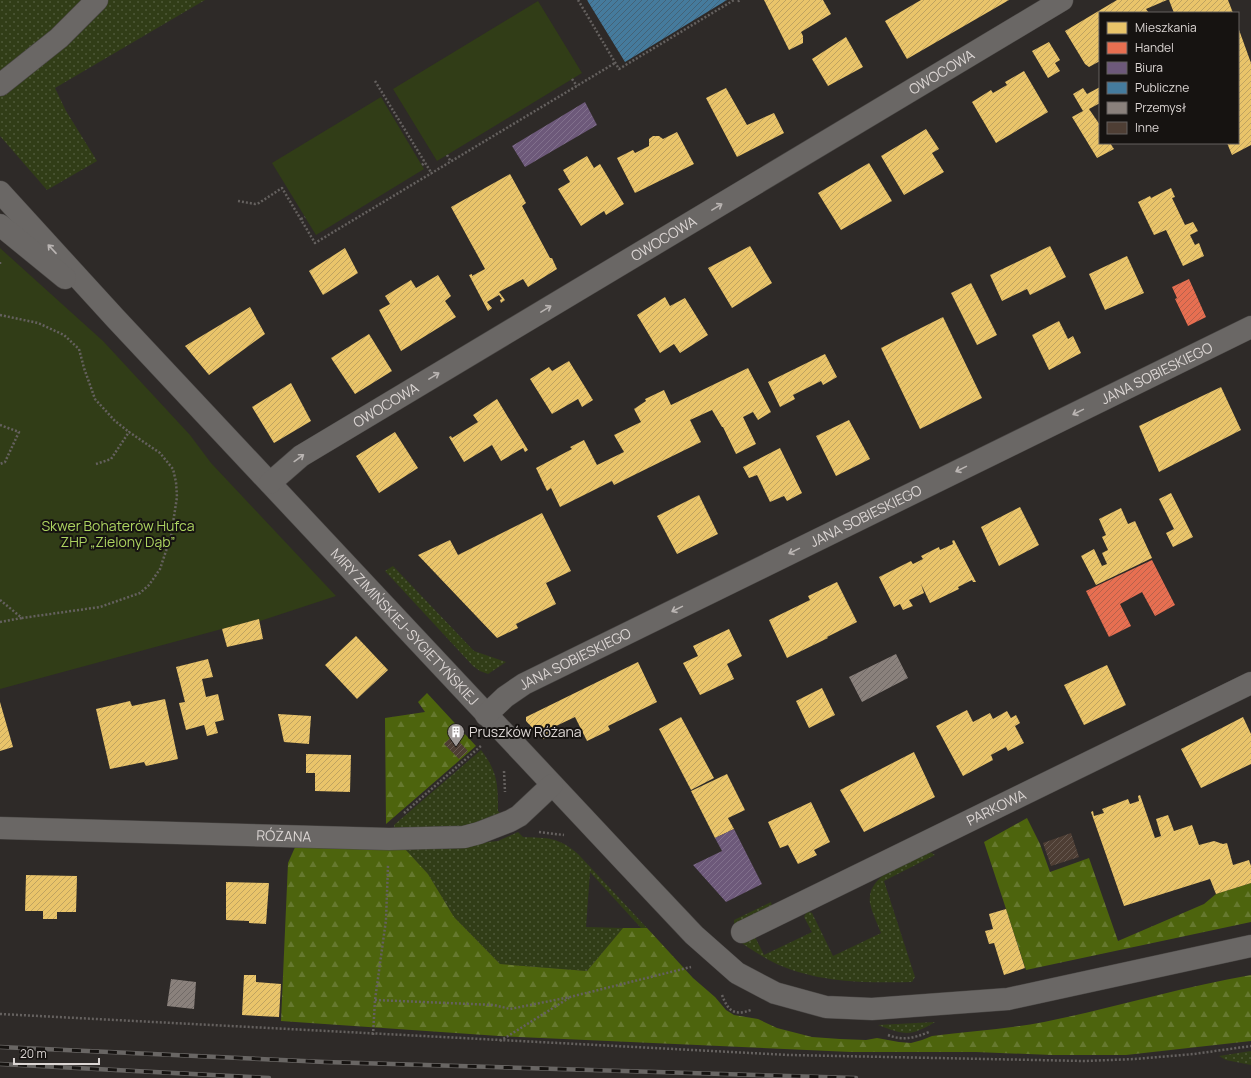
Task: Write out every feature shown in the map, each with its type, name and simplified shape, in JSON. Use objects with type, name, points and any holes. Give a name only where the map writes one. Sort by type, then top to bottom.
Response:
[{"type":"street","points":[[0,85],[59,38],[97,0]]},
{"type":"street","name":"OWOCOWA","points":[[270,483],[301,456],[1062,0]]},
{"type":"street","name":"MIRY ZIMIŃSKIEJ-SYGIETYŃSKIEJ","points":[[0,192],[116,319],[552,785],[694,935],[737,973],[775,993],[826,1007],[872,1009],[1008,999],[1251,946]]},
{"type":"street","name":"MIRY ZIMIŃSKIEJ-SYGIETYŃSKIEJ","points":[[4,237],[116,319]]},
{"type":"street","name":"JANA SOBIESKIEGO","points":[[486,715],[505,697],[524,684],[1251,327]]},
{"type":"street","name":"PARKOWA","points":[[742,932],[1251,683]]},
{"type":"street","name":"RÓŻANA","points":[[0,828],[389,839],[471,836],[519,816],[552,785]]},
{"type":"path","points":[[578,0],[619,69],[734,0]]},
{"type":"path","points":[[238,201],[255,204],[259,203],[282,188],[316,243],[615,63]]},
{"type":"path","points":[[572,79],[577,86]]},
{"type":"path","points":[[375,81],[432,174]]},
{"type":"path","points":[[447,155],[451,162]]},
{"type":"path","points":[[422,165],[425,162]]},
{"type":"path","points":[[301,219],[305,217]]},
{"type":"path","points":[[0,315],[38,323],[64,335],[79,349],[84,368],[96,398],[115,421],[160,453],[173,469],[177,497],[171,536],[160,569],[140,593],[100,607],[0,622]]},
{"type":"path","points":[[0,425],[19,432],[5,462],[0,464]]},
{"type":"path","points":[[96,464],[111,459],[129,432]]},
{"type":"path","points":[[0,600],[22,618]]},
{"type":"path","points":[[401,815],[484,744]]},
{"type":"path","points":[[373,1035],[375,1000],[386,920],[389,839]]},
{"type":"path","points":[[375,1000],[494,1005],[510,1009],[570,997],[692,967]]},
{"type":"path","points":[[722,992],[727,1006],[732,1011],[739,1013],[751,1010]]},
{"type":"path","points":[[499,1041],[570,997]]},
{"type":"path","points":[[0,1014],[373,1035],[789,1055],[1085,1061],[1135,1059],[1194,1054],[1251,1046]]},
{"type":"path","points":[[886,1034],[896,1038],[907,1039],[932,1031]]},
{"type":"green space","points":[[0,0],[205,0],[55,88],[66,111],[97,161],[47,190],[0,136]]},
{"type":"green space","points":[[538,1],[582,73],[437,161],[393,89]]},
{"type":"green space","points":[[381,97],[424,169],[316,235],[272,163]]},
{"type":"green space","name":"Skwer Bohaterów Hufca ZHP „Zielony Dąb”","points":[[0,248],[103,341],[190,435],[211,463],[336,596],[260,621],[259,619],[0,689]]},
{"type":"green space","points":[[393,566],[474,651],[506,662],[488,674],[473,666],[385,571]]},
{"type":"green space","points":[[427,693],[476,746],[386,824],[385,718],[425,712],[418,702]]},
{"type":"green space","points":[[481,750],[494,772],[498,794],[498,811],[501,814],[464,828],[395,831],[394,825]]},
{"type":"green space","points":[[1027,818],[1040,844],[1050,872],[1089,858],[1118,941],[1204,904],[1216,894],[1251,883],[1251,922],[1026,970],[984,842]]},
{"type":"green space","points":[[518,832],[523,837],[559,841],[571,848],[647,928],[641,928],[590,872],[586,927],[623,928],[587,971],[500,964],[454,917],[428,874],[406,850],[498,841]]},
{"type":"green space","points":[[296,845],[406,850],[428,874],[454,917],[500,964],[587,971],[623,928],[647,928],[693,978],[715,997],[726,1010],[734,1015],[758,1019],[777,1028],[812,1037],[866,1040],[877,1038],[911,1043],[932,1036],[1044,1022],[1199,985],[1251,975],[1251,1041],[1126,1055],[1051,1055],[976,1052],[851,1052],[499,1036],[281,1021],[288,863]]},
{"type":"green space","points":[[930,852],[935,855],[884,881],[915,977],[912,982],[844,981],[811,975],[779,965],[734,938],[734,920],[771,902],[772,906],[755,937],[764,955],[812,932],[804,917],[807,911],[812,913],[833,956],[881,933],[870,903],[871,893],[875,884],[891,870]]},
{"type":"green space","points":[[935,1022],[919,1030],[907,1033],[895,1031],[878,1025]]},
{"type":"green space","points":[[1251,1051],[1251,1065],[1226,1060],[1219,1056]]},
{"type":"building: Mieszkania","points":[[764,0],[823,0],[831,14],[801,32],[803,36],[803,43],[789,50]]},
{"type":"building: Mieszkania","points":[[921,0],[1009,0],[907,59],[885,21]]},
{"type":"building: Mieszkania","points":[[1117,0],[1167,0],[1146,9],[1148,12],[1099,12],[1099,62],[1089,67],[1085,64],[1065,31]]},
{"type":"building: Mieszkania","points":[[1169,0],[1228,0],[1233,12],[1174,12]]},
{"type":"building: Mieszkania","points":[[1239,30],[1251,63],[1251,145],[1232,155],[1227,144],[1239,144]]},
{"type":"building: Mieszkania","points":[[846,37],[863,67],[828,86],[812,59]]},
{"type":"building: Mieszkania","points":[[1049,42],[1060,60],[1055,63],[1060,71],[1048,78],[1032,51]]},
{"type":"building: Mieszkania","points":[[1024,71],[1048,112],[996,143],[972,102],[991,90],[993,93],[1007,85],[1005,82]]},
{"type":"building: Mieszkania","points":[[726,88],[747,125],[774,113],[784,133],[737,157],[706,98]]},
{"type":"building: Mieszkania","points":[[1083,88],[1087,94],[1099,88],[1099,104],[1089,109],[1099,124],[1099,144],[1111,144],[1114,149],[1097,158],[1072,117],[1083,111],[1073,94]]},
{"type":"building: Mieszkania","points":[[926,129],[939,149],[932,153],[944,172],[904,195],[881,156]]},
{"type":"building: Mieszkania","points":[[677,132],[694,164],[635,193],[617,158],[633,150],[635,153],[649,146],[649,139],[653,136],[659,136],[663,139]]},
{"type":"building: Mieszkania","points":[[587,156],[594,168],[600,164],[624,204],[606,215],[604,211],[581,226],[558,189],[570,182],[563,170]]},
{"type":"building: Mieszkania","points":[[869,163],[892,201],[841,230],[818,193]]},
{"type":"building: Mieszkania","points":[[510,174],[526,203],[522,206],[557,269],[528,287],[523,279],[499,292],[505,300],[501,303],[500,300],[502,299],[499,295],[487,302],[492,308],[488,311],[469,275],[472,274],[472,276],[485,269],[451,207]]},
{"type":"building: Mieszkania","points":[[1171,188],[1175,197],[1172,198],[1185,225],[1193,222],[1198,231],[1190,235],[1195,245],[1199,243],[1204,256],[1183,266],[1166,230],[1154,235],[1138,202],[1150,196],[1151,198]]},
{"type":"building: Mieszkania","points":[[750,246],[772,283],[732,308],[708,268]]},
{"type":"building: Mieszkania","points":[[1050,246],[1066,277],[1030,295],[1027,289],[1002,301],[990,275]]},
{"type":"building: Mieszkania","points":[[345,248],[358,273],[323,295],[309,271]]},
{"type":"building: Mieszkania","points":[[1127,256],[1144,293],[1105,310],[1089,274]]},
{"type":"building: Mieszkania","points":[[438,275],[451,296],[445,301],[456,317],[401,351],[379,310],[390,304],[385,296],[411,280],[416,288]]},
{"type":"building: Mieszkania","points":[[971,283],[997,335],[977,345],[951,293]]},
{"type":"building: Mieszkania","points":[[665,297],[670,306],[685,298],[708,335],[680,353],[674,344],[660,353],[637,315]]},
{"type":"building: Mieszkania","points":[[250,307],[265,334],[209,375],[185,346]]},
{"type":"building: Mieszkania","points":[[943,317],[982,398],[920,429],[881,348]]},
{"type":"building: Mieszkania","points":[[1059,321],[1068,339],[1073,336],[1081,353],[1049,370],[1032,335]]},
{"type":"building: Mieszkania","points":[[369,334],[392,371],[355,394],[331,358]]},
{"type":"building: Mieszkania","points":[[825,354],[837,377],[823,385],[821,381],[793,395],[795,399],[780,407],[768,382]]},
{"type":"building: Mieszkania","points":[[569,361],[593,400],[582,407],[578,399],[552,414],[530,379],[549,367],[552,371]]},
{"type":"building: Mieszkania","points":[[748,368],[771,412],[758,420],[753,412],[743,417],[756,444],[736,454],[723,427],[712,410],[690,420],[701,442],[614,485],[612,481],[560,507],[551,488],[547,491],[536,468],[572,449],[570,447],[584,440],[597,465],[624,452],[614,435],[641,422],[634,409],[646,401],[645,399],[664,390],[671,405]]},
{"type":"building: Mieszkania","points":[[291,383],[311,421],[274,443],[252,407]]},
{"type":"building: Mieszkania","points":[[1221,387],[1241,430],[1159,472],[1139,426]]},
{"type":"building: Mieszkania","points":[[497,399],[528,450],[525,452],[523,448],[501,461],[492,445],[464,462],[449,437],[451,436],[452,438],[478,422],[473,415]]},
{"type":"building: Mieszkania","points":[[849,420],[870,459],[836,476],[816,436]]},
{"type":"building: Mieszkania","points":[[395,432],[418,468],[379,493],[356,456]]},
{"type":"building: Mieszkania","points":[[780,448],[802,493],[787,501],[784,496],[770,502],[757,475],[749,478],[743,467]]},
{"type":"building: Mieszkania","points":[[1171,493],[1193,537],[1173,547],[1166,533],[1174,529],[1159,499]]},
{"type":"building: Mieszkania","points":[[699,495],[718,534],[677,554],[657,516]]},
{"type":"building: Mieszkania","points":[[1020,507],[1039,545],[999,566],[981,527]]},
{"type":"building: Mieszkania","points":[[1121,508],[1128,524],[1135,521],[1152,558],[1096,585],[1081,556],[1094,549],[1102,566],[1107,564],[1102,553],[1108,550],[1102,537],[1106,535],[1099,519]]},
{"type":"building: Mieszkania","points":[[542,513],[571,571],[546,583],[556,604],[516,624],[518,628],[497,638],[418,555],[450,540],[458,555]]},
{"type":"building: Mieszkania","points":[[954,540],[976,582],[973,582],[972,580],[958,587],[959,589],[930,603],[921,584],[924,593],[909,600],[913,606],[903,610],[900,604],[894,607],[879,577],[911,561],[913,564],[923,559],[921,556],[939,547],[940,550],[953,544],[952,541]]},
{"type":"building: Mieszkania","points":[[837,582],[857,622],[787,658],[769,620],[810,600],[808,596]]},
{"type":"building: Mieszkania","points":[[259,619],[263,639],[227,647],[222,629]]},
{"type":"building: Mieszkania","points":[[729,629],[742,656],[727,664],[734,679],[700,695],[683,663],[698,656],[693,646]]},
{"type":"building: Mieszkania","points":[[356,636],[388,670],[357,699],[325,665]]},
{"type":"building: Mieszkania","points":[[208,659],[213,677],[202,679],[206,697],[218,694],[224,720],[215,722],[218,733],[207,736],[204,725],[186,730],[179,703],[185,702],[176,667]]},
{"type":"building: Mieszkania","points":[[638,662],[657,702],[608,726],[610,730],[587,741],[575,717],[556,726],[559,731],[543,739],[526,721],[526,717]]},
{"type":"building: Mieszkania","points":[[1107,665],[1126,705],[1084,725],[1064,685]]},
{"type":"building: Mieszkania","points":[[822,688],[835,715],[809,728],[796,701]]},
{"type":"building: Mieszkania","points":[[165,699],[178,759],[146,766],[144,762],[110,769],[96,709],[130,701],[132,706]]},
{"type":"building: Mieszkania","points":[[0,702],[13,747],[0,751]]},
{"type":"building: Mieszkania","points":[[967,710],[973,722],[990,713],[993,719],[1007,711],[1011,718],[1016,715],[1020,723],[1015,726],[1024,743],[1008,751],[1006,747],[991,755],[993,760],[963,776],[936,726]]},
{"type":"building: Mieszkania","points":[[278,714],[311,716],[309,744],[284,742]]},
{"type":"building: Mieszkania","points":[[681,717],[714,778],[691,790],[659,729]]},
{"type":"building: Mieszkania","points":[[1243,717],[1251,734],[1251,764],[1201,788],[1181,749]]},
{"type":"building: Mieszkania","points":[[914,752],[935,797],[864,832],[840,790]]},
{"type":"building: Mieszkania","points":[[306,754],[351,755],[350,792],[315,791],[315,773],[306,773]]},
{"type":"building: Mieszkania","points":[[727,774],[745,810],[728,818],[734,829],[715,838],[691,791]]},
{"type":"building: Mieszkania","points":[[1140,795],[1155,838],[1161,836],[1156,819],[1168,815],[1174,831],[1192,825],[1199,845],[1214,841],[1223,844],[1227,843],[1233,865],[1249,860],[1251,866],[1251,883],[1216,894],[1210,879],[1124,906],[1091,812],[1093,811],[1094,816],[1104,813],[1102,809],[1128,799],[1130,804],[1139,801],[1138,796]]},
{"type":"building: Mieszkania","points":[[811,802],[830,842],[814,850],[817,855],[798,864],[788,845],[780,848],[768,822]]},
{"type":"building: Mieszkania","points":[[26,875],[77,876],[76,912],[57,912],[57,919],[43,919],[43,911],[25,911]]},
{"type":"building: Mieszkania","points":[[226,882],[269,883],[266,924],[249,923],[249,921],[226,920]]},
{"type":"building: Mieszkania","points":[[1006,909],[1025,968],[1004,975],[994,943],[989,944],[985,931],[993,929],[989,914]]},
{"type":"building: Mieszkania","points":[[244,975],[256,975],[256,982],[281,984],[279,1017],[242,1015]]},
{"type":"building: Handel","points":[[1189,279],[1206,317],[1188,326],[1175,299],[1177,298],[1172,287]]},
{"type":"building: Handel","points":[[1152,560],[1175,605],[1155,616],[1142,592],[1120,604],[1131,626],[1109,637],[1086,591]]},
{"type":"building: Biura","points":[[585,102],[597,125],[525,167],[512,146]]},
{"type":"building: Biura","points":[[734,829],[762,884],[726,902],[693,865],[722,851],[715,838]]},
{"type":"building: Publiczne","points":[[587,0],[727,0],[625,62]]},
{"type":"building: Przemysł","points":[[896,654],[908,678],[862,702],[849,677]]},
{"type":"building: Przemysł","points":[[171,979],[196,982],[194,1009],[167,1006]]},
{"type":"building: Inne","name":"Pruszków Różana","points":[[453,735],[468,751],[459,759],[444,744]]},
{"type":"building: Inne","points":[[1071,833],[1079,857],[1051,866],[1043,843]]},
{"type":"railway","points":[[0,1047],[325,1062],[856,1078]]},
{"type":"railway","points":[[0,1064],[269,1078]]},
{"type":"place","name":"Pruszków Różana","points":[[456,747]]}]
